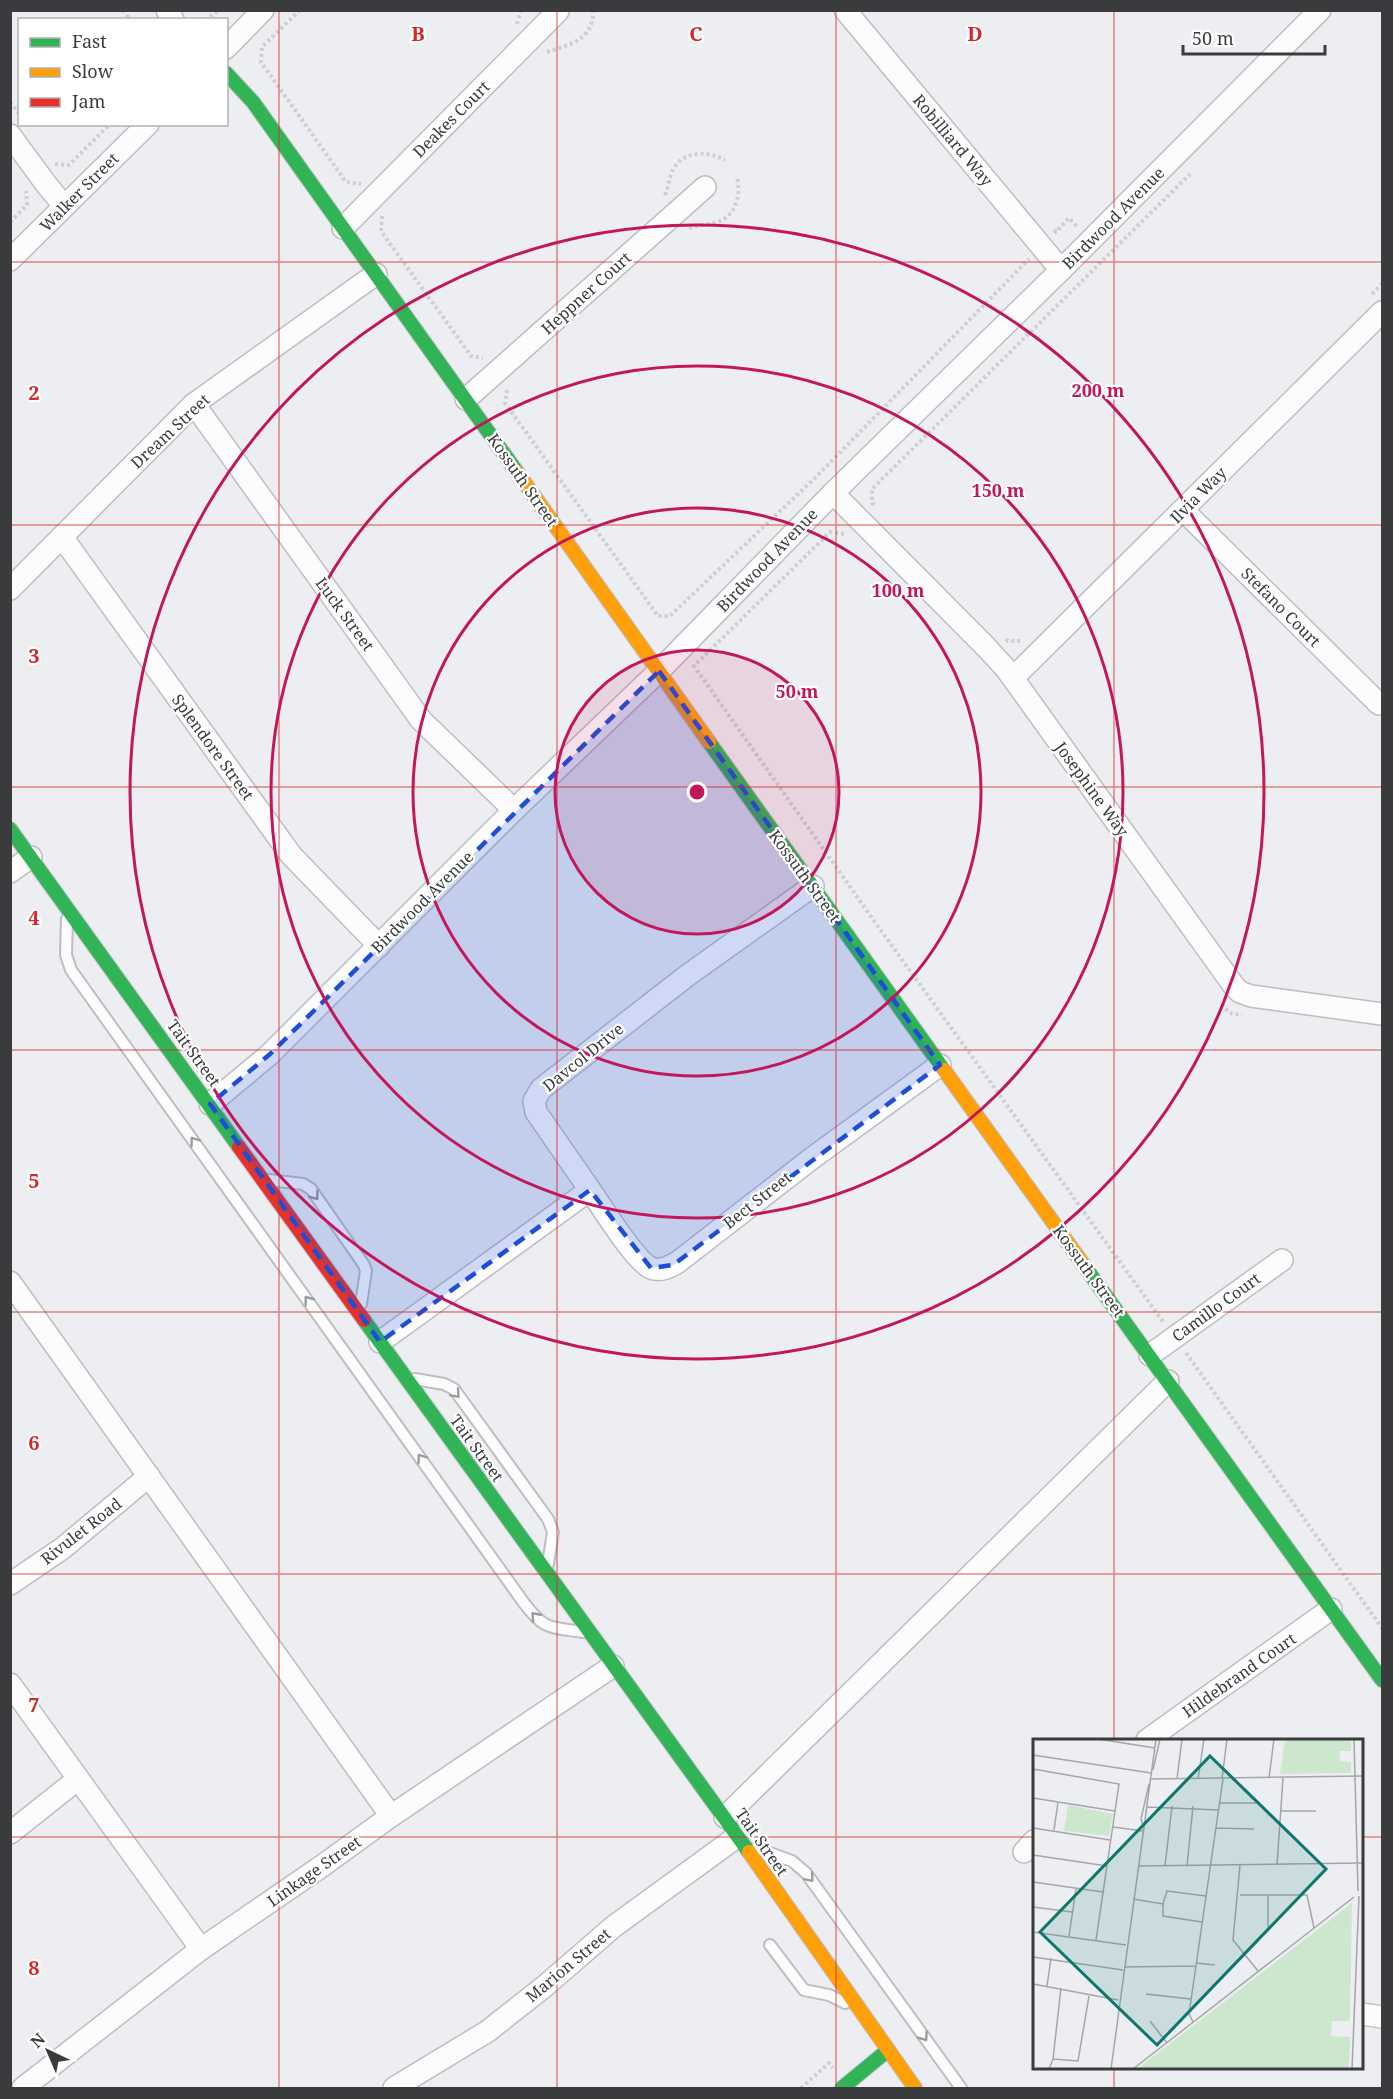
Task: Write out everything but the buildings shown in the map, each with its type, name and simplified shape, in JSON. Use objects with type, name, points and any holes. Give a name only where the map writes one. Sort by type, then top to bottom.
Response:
[{"type":"street","points":[[228,46],[264,10]]},
{"type":"street","name":"Robilliard Way","points":[[845,10],[1049,239],[1061,270]]},
{"type":"street","name":"Birdwood Avenue","points":[[210,1104],[270,1055],[514,810],[659,671],[833,493],[1061,270],[1320,10]]},
{"type":"street","name":"Deakes Court","points":[[343,228],[558,11]]},
{"type":"street","name":"Kossuth Street","points":[[228,75],[253,102],[940,1065],[1383,1680]]},
{"type":"street","name":"Walker Street","points":[[10,260],[146,126]]},
{"type":"street","points":[[10,135],[64,206]]},
{"type":"street","name":"Heppner Court","points":[[466,399],[705,187]]},
{"type":"street","name":"Dream Street","points":[[10,589],[194,404],[376,274]]},
{"type":"street","name":"Ilvia Way","points":[[1013,678],[1383,312]]},
{"type":"street","name":"Luck Street","points":[[194,404],[421,720],[514,810]]},
{"type":"street","name":"Josephine Way","points":[[833,493],[986,647],[1013,678],[1234,987],[1251,996],[1383,1014]]},
{"type":"street","name":"Stefano Court","points":[[1183,510],[1379,704]]},
{"type":"street","name":"Splendore Street","points":[[62,537],[291,855],[379,946]]},
{"type":"street","name":"Tait Street","points":[[10,829],[589,1634],[725,1817],[915,2088]]},
{"type":"street","points":[[10,872],[31,857]]},
{"type":"street","name":"Davcol Drive","points":[[590,1190],[539,1118],[534,1104],[538,1094],[553,1079],[679,982],[813,886]]},
{"type":"street","name":"Bect Street","points":[[590,1190],[639,1258],[651,1268],[663,1269],[678,1262],[811,1159],[940,1065]]},
{"type":"street","points":[[380,1342],[590,1190]]},
{"type":"street","name":"Camillo Court","points":[[1150,1355],[1282,1260]]},
{"type":"street","points":[[13,1290],[85,1386],[391,1816]]},
{"type":"street","points":[[725,1817],[1168,1381]]},
{"type":"street","name":"Rivulet Road","points":[[10,1584],[63,1548],[149,1476]]},
{"type":"street","name":"Hildebrand Court","points":[[1148,1739],[1331,1609]]},
{"type":"street","name":"Linkage Street","points":[[23,2088],[201,1949],[391,1816],[613,1666]]},
{"type":"street","points":[[10,1684],[201,1949]]},
{"type":"street","points":[[10,1833],[78,1779]]},
{"type":"street","name":"Marion Street","points":[[394,2088],[488,2031],[613,1927],[740,1839]]},
{"type":"street","points":[[1363,2014],[1383,2017]]},
{"type":"street","points":[[842,2088],[888,2050]]},
{"type":"lane","points":[[68,908],[66,947],[71,970],[524,1603],[544,1625],[589,1634]]},
{"type":"lane","points":[[263,1178],[276,1182],[303,1184],[309,1188],[361,1259],[366,1270],[361,1297],[361,1316]]},
{"type":"lane","points":[[403,1374],[417,1380],[444,1384],[454,1389],[534,1500],[553,1530],[548,1557],[549,1578]]},
{"type":"lane","points":[[740,1839],[774,1856],[792,1860],[806,1873],[961,2088]]},
{"type":"lane","points":[[770,1945],[804,1990],[829,1995],[861,2011]]},
{"type":"path","points":[[300,10],[262,47],[261,62],[346,182]]},
{"type":"path","points":[[543,54],[580,40],[589,27],[593,10]]},
{"type":"path","points":[[55,164],[69,165],[108,126]]},
{"type":"path","points":[[1190,174],[872,489],[872,503],[876,508],[848,537],[844,533],[830,532],[694,666],[884,935],[1383,1628]]},
{"type":"path","points":[[685,230],[716,222],[731,212],[739,193],[737,177]]},
{"type":"path","points":[[382,215],[381,231],[471,356]]},
{"type":"path","points":[[507,389],[505,403],[637,587],[658,616],[670,616],[817,476],[1049,239]]},
{"type":"path","points":[[986,647],[1000,633],[1008,642],[1023,641]]},
{"type":"path","points":[[801,2088],[829,2063]]},
{"type":"highlighted area","points":[[659,671],[940,1065],[673,1265],[651,1268],[590,1190],[380,1342],[210,1104],[269,1055]]},
{"type":"traffic: fast","points":[[228,75],[253,102],[517,472]]},
{"type":"traffic: fast","points":[[709,742],[944,1070]]},
{"type":"traffic: fast","points":[[10,829],[239,1147]]},
{"type":"traffic: fast","points":[[1088,1271],[1382,1680]]},
{"type":"traffic: fast","points":[[364,1320],[749,1852]]},
{"type":"traffic: fast","points":[[842,2088],[888,2050]]},
{"type":"traffic: slow","points":[[517,472],[709,742]]},
{"type":"traffic: slow","points":[[944,1070],[1088,1271]]},
{"type":"traffic: slow","points":[[749,1852],[915,2088]]},
{"type":"traffic: jam","points":[[239,1147],[364,1320]]}]
